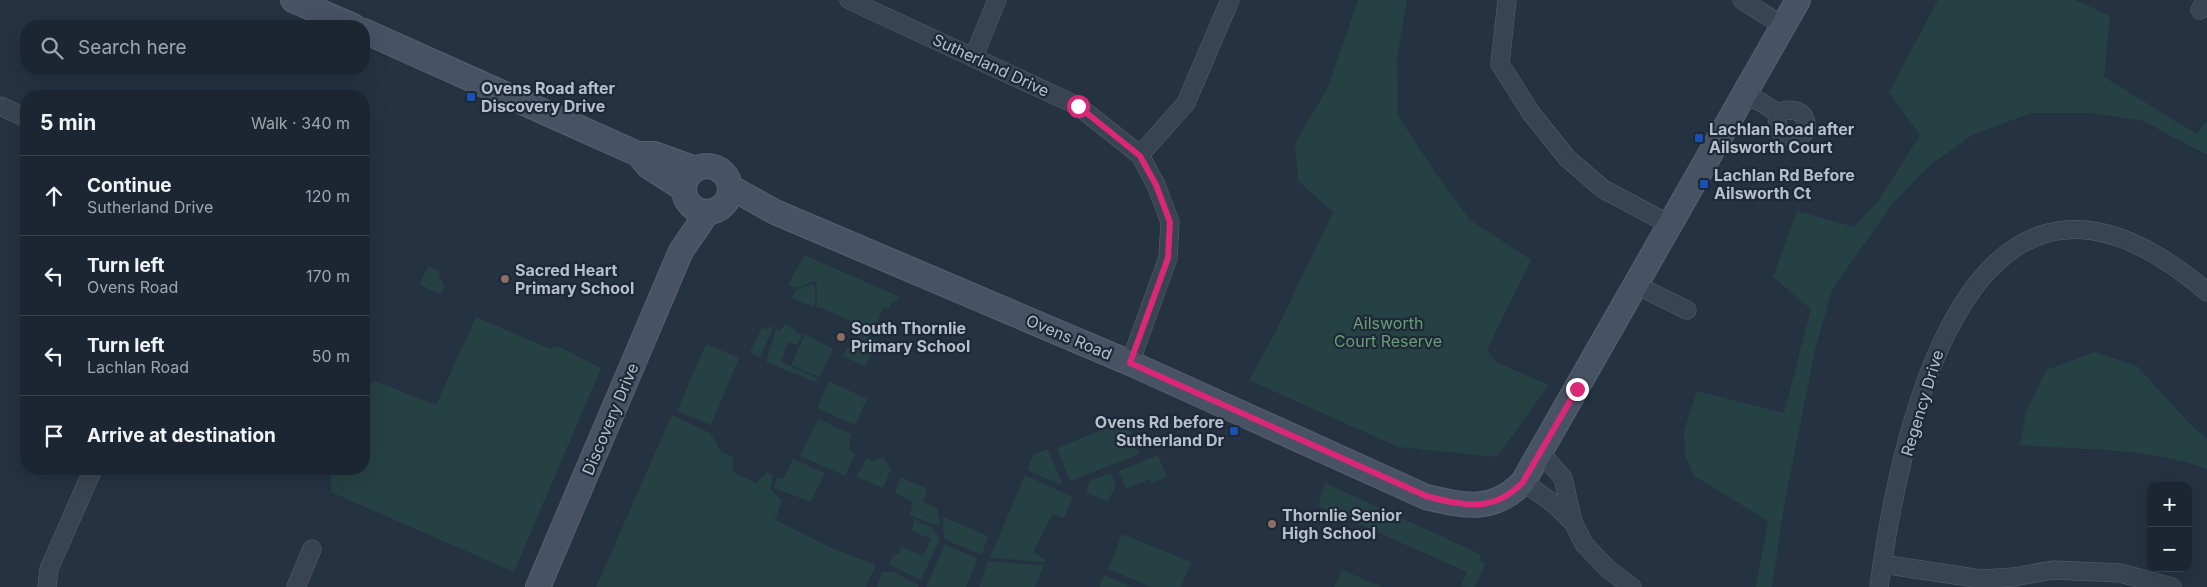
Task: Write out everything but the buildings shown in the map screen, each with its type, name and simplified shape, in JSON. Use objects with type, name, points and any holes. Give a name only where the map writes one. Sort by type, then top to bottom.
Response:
[{"type":"street","points":[[293,0],[339,20]]},
{"type":"street","name":"Sutherland Drive","points":[[849,0],[974,56],[1078,106],[1140,156],[1156,185],[1170,222],[1168,258],[1130,363]]},
{"type":"street","points":[[974,56],[998,0]]},
{"type":"street","points":[[1140,156],[1186,103],[1230,0]]},
{"type":"street","points":[[1507,0],[1500,64],[1531,113],[1567,158],[1603,189],[1669,224]]},
{"type":"street","points":[[1742,0],[1783,26]]},
{"type":"street","points":[[1573,522],[1553,503],[1523,482],[1798,0]]},
{"type":"street","name":"Ovens Road","points":[[370,34],[638,154],[654,154],[696,169],[703,166],[718,169],[724,173],[707,200]]},
{"type":"street","points":[[1743,96],[1759,101],[1778,113]]},
{"type":"street","points":[[0,106],[20,115]]},
{"type":"street","name":"Ovens Road","points":[[638,154],[648,166],[707,200],[775,212],[1130,363],[1426,496],[1458,505],[1488,504],[1511,495],[1523,482]]},
{"type":"street","points":[[696,169],[687,177],[707,200]]},
{"type":"street","name":"Discovery Drive","points":[[538,587],[681,251],[707,200]]},
{"type":"street","name":"Regency Drive","points":[[1879,587],[1882,564],[1908,440],[1925,384],[1943,338],[1968,296],[2000,258],[2018,244],[2042,233],[2067,229],[2089,230],[2121,237],[2154,253],[2183,272],[2207,292]]},
{"type":"street","points":[[1636,285],[1687,310]]},
{"type":"street","points":[[1540,452],[1564,478],[1573,522],[1584,544],[1608,569],[1632,587]]},
{"type":"street","points":[[47,587],[49,569],[90,475]]},
{"type":"street","points":[[296,587],[312,549]]},
{"type":"street","points":[[1882,564],[1981,579],[2014,577],[2053,570],[2120,572],[2172,587]]},
{"type":"green space","name":"Ailsworth Court Reserve","points":[[1358,0],[1407,0],[1397,58],[1398,116],[1470,220],[1531,260],[1487,350],[1496,362],[1549,385],[1497,457],[1398,447],[1249,380],[1276,331],[1333,212],[1298,181],[1295,143],[1328,87]]},
{"type":"green space","points":[[1938,0],[2075,0],[2110,16],[2104,77],[2197,134],[2207,121],[2207,155],[2143,121],[2091,113],[2032,113],[1974,134],[1930,165],[1893,203],[1832,290],[1815,350],[1784,506],[1772,587],[1756,587],[1768,521],[1694,476],[1685,455],[1684,431],[1697,391],[1784,413],[1811,309],[1773,277],[1797,211],[1854,227],[1878,201],[1920,135],[1889,92]]},
{"type":"green space","points":[[804,255],[900,297],[891,303],[889,309],[883,308],[875,328],[861,326],[817,307],[817,286],[815,281],[796,288],[788,285]]},
{"type":"green space","points":[[429,265],[436,271],[439,269],[439,276],[445,287],[441,294],[419,285]]},
{"type":"green space","points":[[811,284],[815,286],[815,307],[792,298],[796,290]]},
{"type":"green space","points":[[476,317],[550,349],[558,346],[601,368],[514,572],[331,492],[331,475],[370,475],[370,383],[375,381],[436,405]]},
{"type":"green space","points":[[785,323],[802,335],[797,345],[788,342],[781,362],[819,379],[815,382],[766,362],[776,329],[780,331]]},
{"type":"green space","points":[[770,326],[773,328],[760,358],[750,352],[762,328],[767,329]]},
{"type":"green space","points":[[862,333],[877,340],[865,367],[842,355]]},
{"type":"green space","points":[[805,334],[833,349],[819,377],[791,365]]},
{"type":"green space","points":[[706,344],[739,358],[711,425],[677,411]]},
{"type":"green space","points":[[2095,352],[2137,366],[2189,423],[2207,439],[2207,469],[2185,462],[2138,453],[2020,445],[2026,412],[2046,370]]},
{"type":"green space","points":[[829,381],[867,399],[855,425],[817,408]]},
{"type":"green space","points":[[672,415],[710,433],[722,452],[733,457],[733,472],[756,483],[767,472],[773,475],[770,489],[782,501],[775,520],[831,548],[876,565],[866,587],[596,587]]},
{"type":"green space","points":[[818,419],[851,434],[849,449],[855,454],[845,476],[800,456]]},
{"type":"green space","points":[[1126,420],[1139,454],[1070,481],[1057,448]]},
{"type":"green space","points":[[1048,449],[1062,483],[1059,484],[1027,470],[1033,455]]},
{"type":"green space","points":[[1158,455],[1167,477],[1152,483],[1150,479],[1126,489],[1119,471]]},
{"type":"green space","points":[[883,457],[891,469],[883,488],[857,477],[866,458],[873,461]]},
{"type":"green space","points":[[793,459],[825,473],[811,502],[774,488],[777,477],[783,479]]},
{"type":"green space","points":[[1111,473],[1116,485],[1108,502],[1086,492],[1090,481]]},
{"type":"green space","points":[[1025,475],[1073,497],[1064,518],[1052,514],[1033,553],[1046,560],[1044,562],[990,558]]},
{"type":"green space","points":[[901,477],[927,489],[923,501],[938,510],[940,523],[935,525],[910,515],[913,502],[895,493]]},
{"type":"green space","points":[[1325,483],[1480,554],[1481,561],[1485,564],[1475,587],[1461,586],[1467,572],[1318,506]]},
{"type":"green space","points":[[943,517],[988,536],[982,555],[944,539]]},
{"type":"green space","points":[[914,519],[932,528],[940,538],[921,580],[890,565],[892,556],[895,557],[896,554],[899,554],[901,547],[923,556],[931,539],[912,531]]},
{"type":"green space","points":[[1122,534],[1191,562],[1181,587],[1152,587],[1108,569]]},
{"type":"green space","points":[[945,544],[978,559],[966,587],[926,587]]},
{"type":"green space","points":[[988,561],[1044,565],[1035,587],[979,587]]},
{"type":"green space","points":[[1341,571],[1345,571],[1382,587],[1334,587]]},
{"type":"green space","points":[[882,572],[893,572],[919,585],[918,587],[877,587]]},
{"type":"green space","points":[[1104,575],[1132,587],[1099,587]]},
{"type":"place","name":"Ovens Road after Discovery Drive","points":[[471,97]]},
{"type":"place","name":"Lachlan Road after Ailsworth Court","points":[[1699,138]]},
{"type":"place","name":"Lachlan Rd Before Ailsworth Ct","points":[[1704,184]]},
{"type":"place","name":"Sacred Heart Primary School","points":[[505,279]]},
{"type":"place","name":"South Thornlie Primary School","points":[[841,337]]},
{"type":"place","name":"Ovens Rd before Sutherland Dr","points":[[1234,431]]},
{"type":"place","name":"Thornlie Senior High School","points":[[1272,524]]},
{"type":"route","points":[[1078,106],[1140,156],[1156,185],[1170,222],[1168,258],[1130,363],[1426,496],[1458,505],[1488,504],[1511,495],[1523,482],[1577,389]]}]
